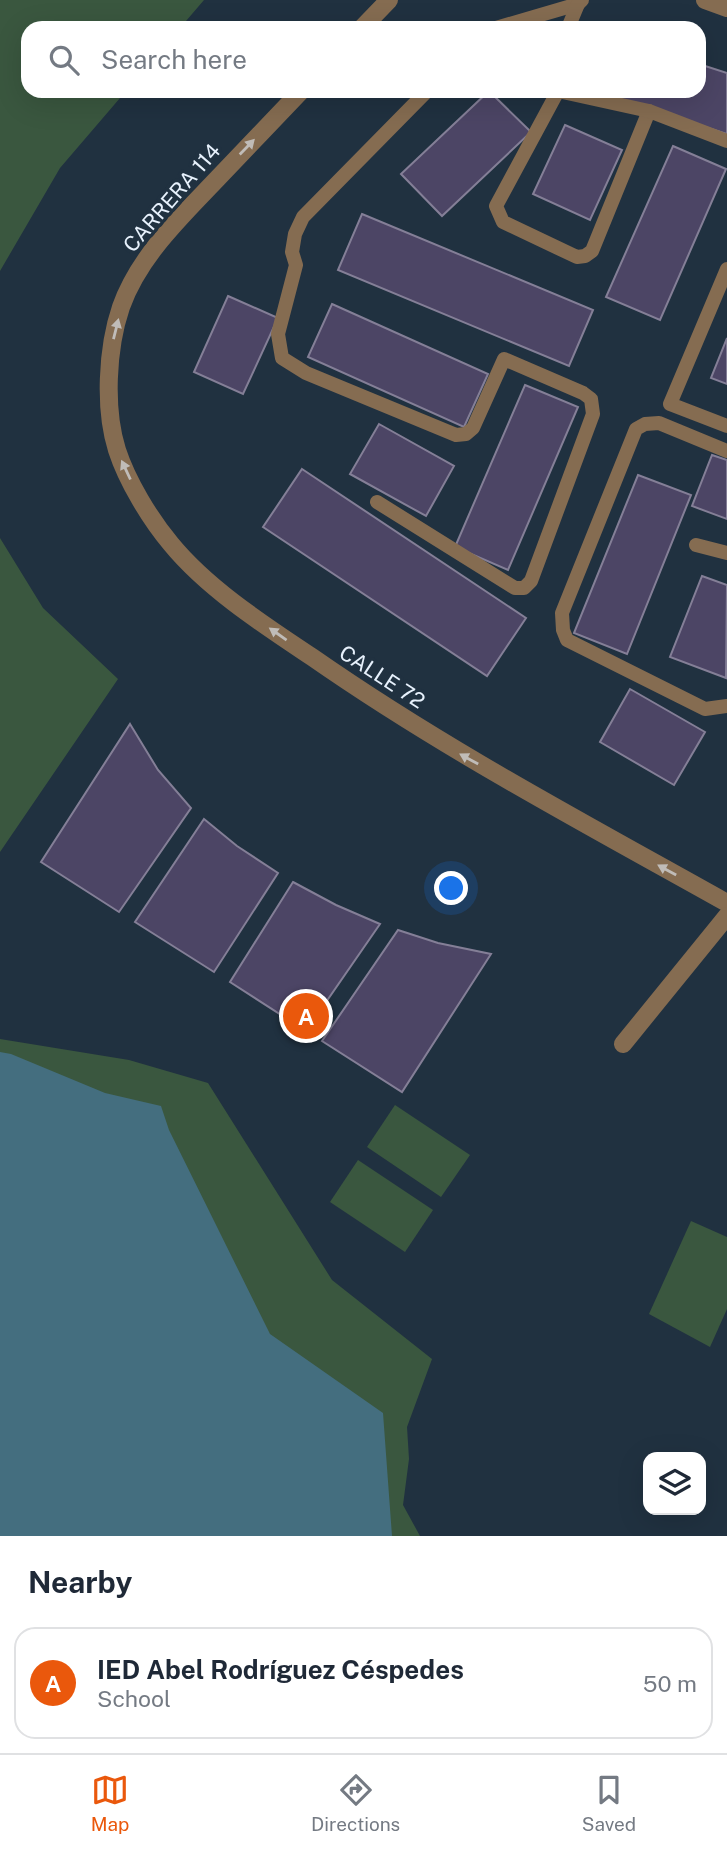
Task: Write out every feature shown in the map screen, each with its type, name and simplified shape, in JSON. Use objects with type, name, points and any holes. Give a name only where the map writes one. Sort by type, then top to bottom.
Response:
[{"type":"street","points":[[369,21],[389,0]]},
{"type":"street","points":[[705,0],[727,8]]},
{"type":"street","name":"CARRERA 114","points":[[109,396],[114,338],[121,307],[141,264],[192,205],[294,98]]},
{"type":"street","name":"CALLE 72","points":[[109,396],[117,450],[140,499],[171,545],[210,582],[256,619],[355,688],[459,754],[727,903]]},
{"type":"street","points":[[623,1044],[727,916]]},
{"type":"lane","points":[[519,21],[580,2]]},
{"type":"lane","points":[[571,21],[580,2]]},
{"type":"lane","points":[[377,502],[515,588],[524,588],[531,581],[593,414],[591,399],[583,393],[504,359],[473,428],[456,435],[306,373],[282,359],[278,334],[296,265],[292,251],[295,234],[303,217],[420,98]]},
{"type":"lane","points":[[554,98],[496,206],[496,211],[503,222],[577,257],[592,251],[649,111]]},
{"type":"lane","points":[[590,98],[649,111],[727,141]]},
{"type":"lane","points":[[727,269],[670,404],[727,426]]},
{"type":"lane","points":[[727,451],[659,424],[645,424],[636,429],[562,613],[563,630],[567,640],[705,709],[727,706]]},
{"type":"lane","points":[[696,545],[727,553]]},
{"type":"green space","points":[[0,0],[204,0],[186,21],[21,21],[21,98],[120,98],[60,168],[0,271]]},
{"type":"green space","points":[[0,538],[43,608],[118,679],[0,852]]},
{"type":"green space","points":[[0,1039],[129,1060],[208,1083],[332,1280],[432,1359],[407,1427],[409,1459],[403,1505],[420,1536],[0,1536]]},
{"type":"green space","points":[[395,1105],[470,1155],[441,1197],[367,1147]]},
{"type":"green space","points":[[358,1160],[433,1210],[405,1252],[330,1202]]},
{"type":"green space","points":[[691,1221],[727,1237],[727,1309],[710,1347],[649,1314]]},
{"type":"water","points":[[0,1052],[11,1054],[105,1093],[161,1106],[169,1130],[270,1334],[383,1413],[392,1536],[0,1536]]},
{"type":"building","points":[[706,66],[727,73],[727,134],[616,98],[706,98]]},
{"type":"building","points":[[482,98],[496,98],[531,132],[442,216],[401,174]]},
{"type":"building","points":[[565,125],[622,150],[590,220],[533,194]]},
{"type":"building","points":[[673,146],[726,169],[660,320],[606,297]]},
{"type":"building","points":[[362,214],[593,310],[569,366],[338,270]]},
{"type":"building","points":[[228,296],[278,318],[243,394],[194,372]]},
{"type":"building","points":[[332,304],[488,374],[464,427],[308,357]]},
{"type":"building","points":[[727,338],[727,384],[711,378]]},
{"type":"building","points":[[525,385],[578,407],[508,570],[455,547]]},
{"type":"building","points":[[379,424],[454,466],[426,516],[350,474]]},
{"type":"building","points":[[712,455],[727,460],[727,519],[692,506]]},
{"type":"building","points":[[302,469],[526,618],[487,676],[263,527]]},
{"type":"building","points":[[638,475],[691,495],[627,654],[574,633]]},
{"type":"building","points":[[702,576],[727,585],[726,678],[670,657]]},
{"type":"building","points":[[630,689],[705,732],[674,785],[600,742]]},
{"type":"building","points":[[130,724],[158,770],[191,808],[119,912],[41,862]]},
{"type":"building","points":[[204,819],[237,846],[278,873],[214,972],[135,922]]},
{"type":"building","points":[[293,882],[380,924],[306,1031],[230,982]]},
{"type":"building","points":[[398,930],[438,943],[491,954],[402,1092],[322,1041]]},
{"type":"place","name":"IED Abel Rodríguez Céspedes","points":[[306,1016]]}]
